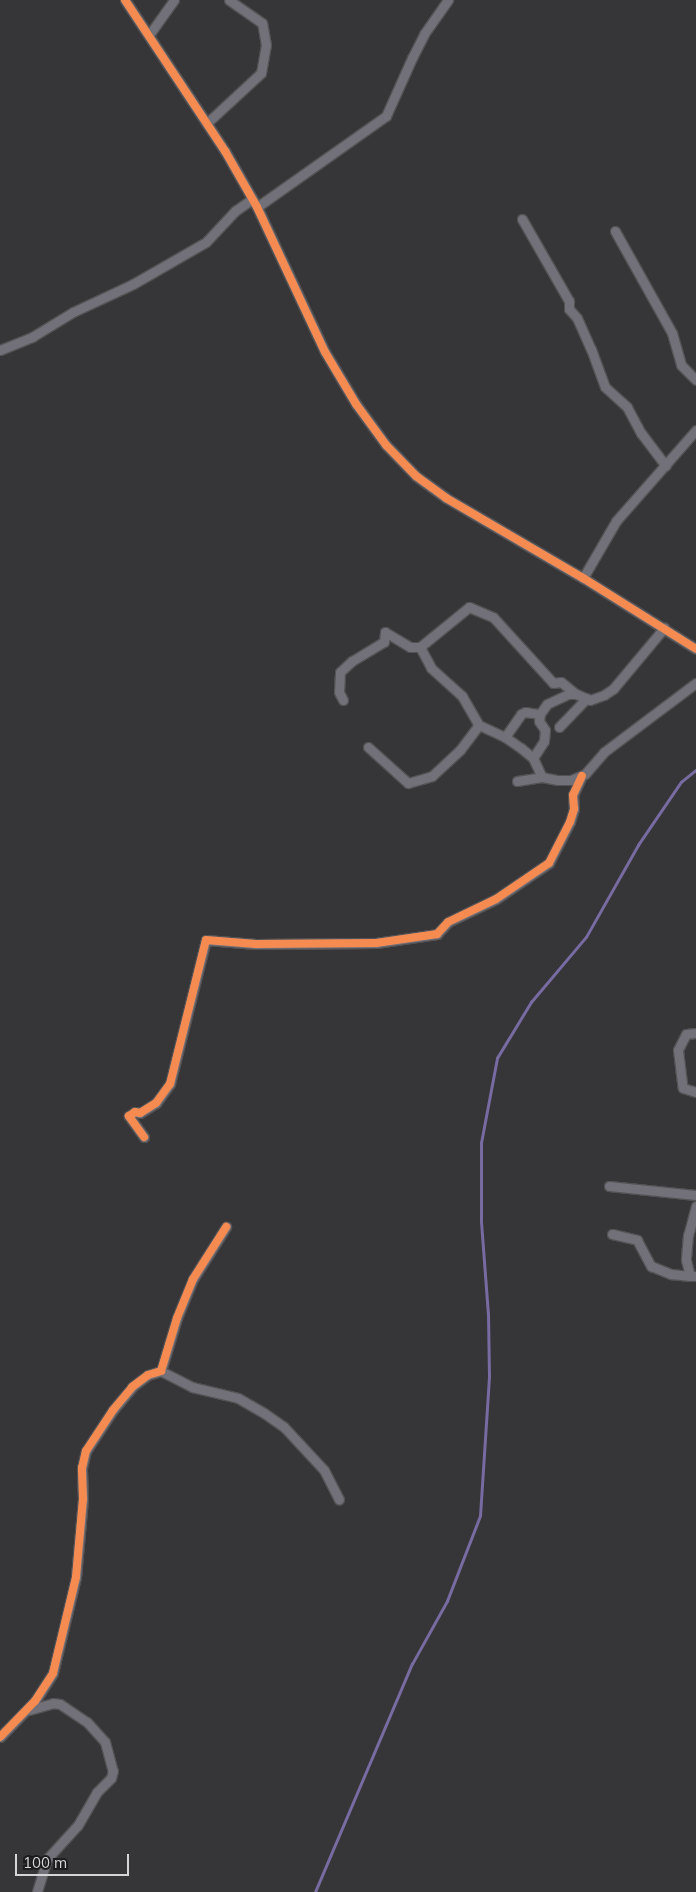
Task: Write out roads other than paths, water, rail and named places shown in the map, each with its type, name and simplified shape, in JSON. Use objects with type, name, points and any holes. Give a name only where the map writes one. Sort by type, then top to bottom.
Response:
[{"type":"street","points":[[125,0],[208,122],[255,203],[325,352],[361,412],[386,445],[416,476],[446,498],[583,578],[696,649]]},
{"type":"street","points":[[149,34],[174,0]]},
{"type":"street","points":[[208,122],[261,73],[266,45],[262,23],[230,0]]},
{"type":"street","points":[[0,350],[32,338],[73,312],[133,284],[206,242],[235,211],[255,203],[386,116],[424,34],[448,0]]},
{"type":"street","points":[[522,219],[569,301],[569,309],[576,318],[591,349],[605,387],[627,407],[641,433],[666,466]]},
{"type":"street","points":[[615,231],[672,332],[682,365],[696,380]]},
{"type":"street","points":[[583,578],[616,521],[696,430]]},
{"type":"street","points":[[342,700],[339,692],[340,672],[352,661],[384,642],[385,632],[410,647],[420,647],[469,607],[493,617],[553,683],[561,682],[576,694],[595,700],[613,688],[664,628]]},
{"type":"street","points":[[420,647],[431,668],[462,696],[479,725],[505,737],[533,758],[542,777]]},
{"type":"street","points":[[144,1137],[128,1116],[135,1112],[140,1113],[156,1103],[170,1084],[183,1035],[192,988],[200,968],[206,940],[256,944],[376,943],[437,934],[448,922],[496,898],[549,863],[570,822],[574,809],[573,795],[582,776],[604,752],[696,683]]},
{"type":"street","points":[[533,758],[544,740],[544,730],[539,721],[540,714],[547,704],[568,694],[576,694]]},
{"type":"street","points":[[559,727],[587,698]]},
{"type":"street","points":[[505,737],[521,714],[525,712],[540,714]]},
{"type":"street","points":[[368,747],[408,783],[432,776],[460,750],[479,725]]},
{"type":"street","points":[[517,781],[542,777],[571,780],[582,776]]},
{"type":"street","points":[[696,1033],[686,1034],[678,1050],[683,1088],[696,1092]]},
{"type":"street","points":[[609,1186],[696,1194]]},
{"type":"street","points":[[612,1234],[637,1240],[651,1266],[671,1274],[693,1276],[686,1260],[688,1235],[696,1206]]},
{"type":"street","points":[[161,1371],[177,1318],[193,1279],[226,1227]]},
{"type":"street","points":[[0,1737],[25,1713],[53,1674],[64,1635],[76,1577],[83,1499],[82,1468],[86,1451],[113,1410],[132,1388],[148,1375],[161,1371],[192,1387],[238,1398],[264,1413],[284,1427],[324,1470],[339,1499]]},
{"type":"street","points":[[25,1713],[46,1704],[60,1704],[87,1722],[105,1742],[113,1771],[111,1778],[97,1792],[77,1826],[47,1860],[37,1892]]},
{"type":"waterway","points":[[315,1892],[412,1664],[447,1601],[480,1516],[489,1377],[488,1315],[481,1222],[481,1143],[497,1058],[531,1002],[586,937],[638,845],[681,782],[696,770]]}]
